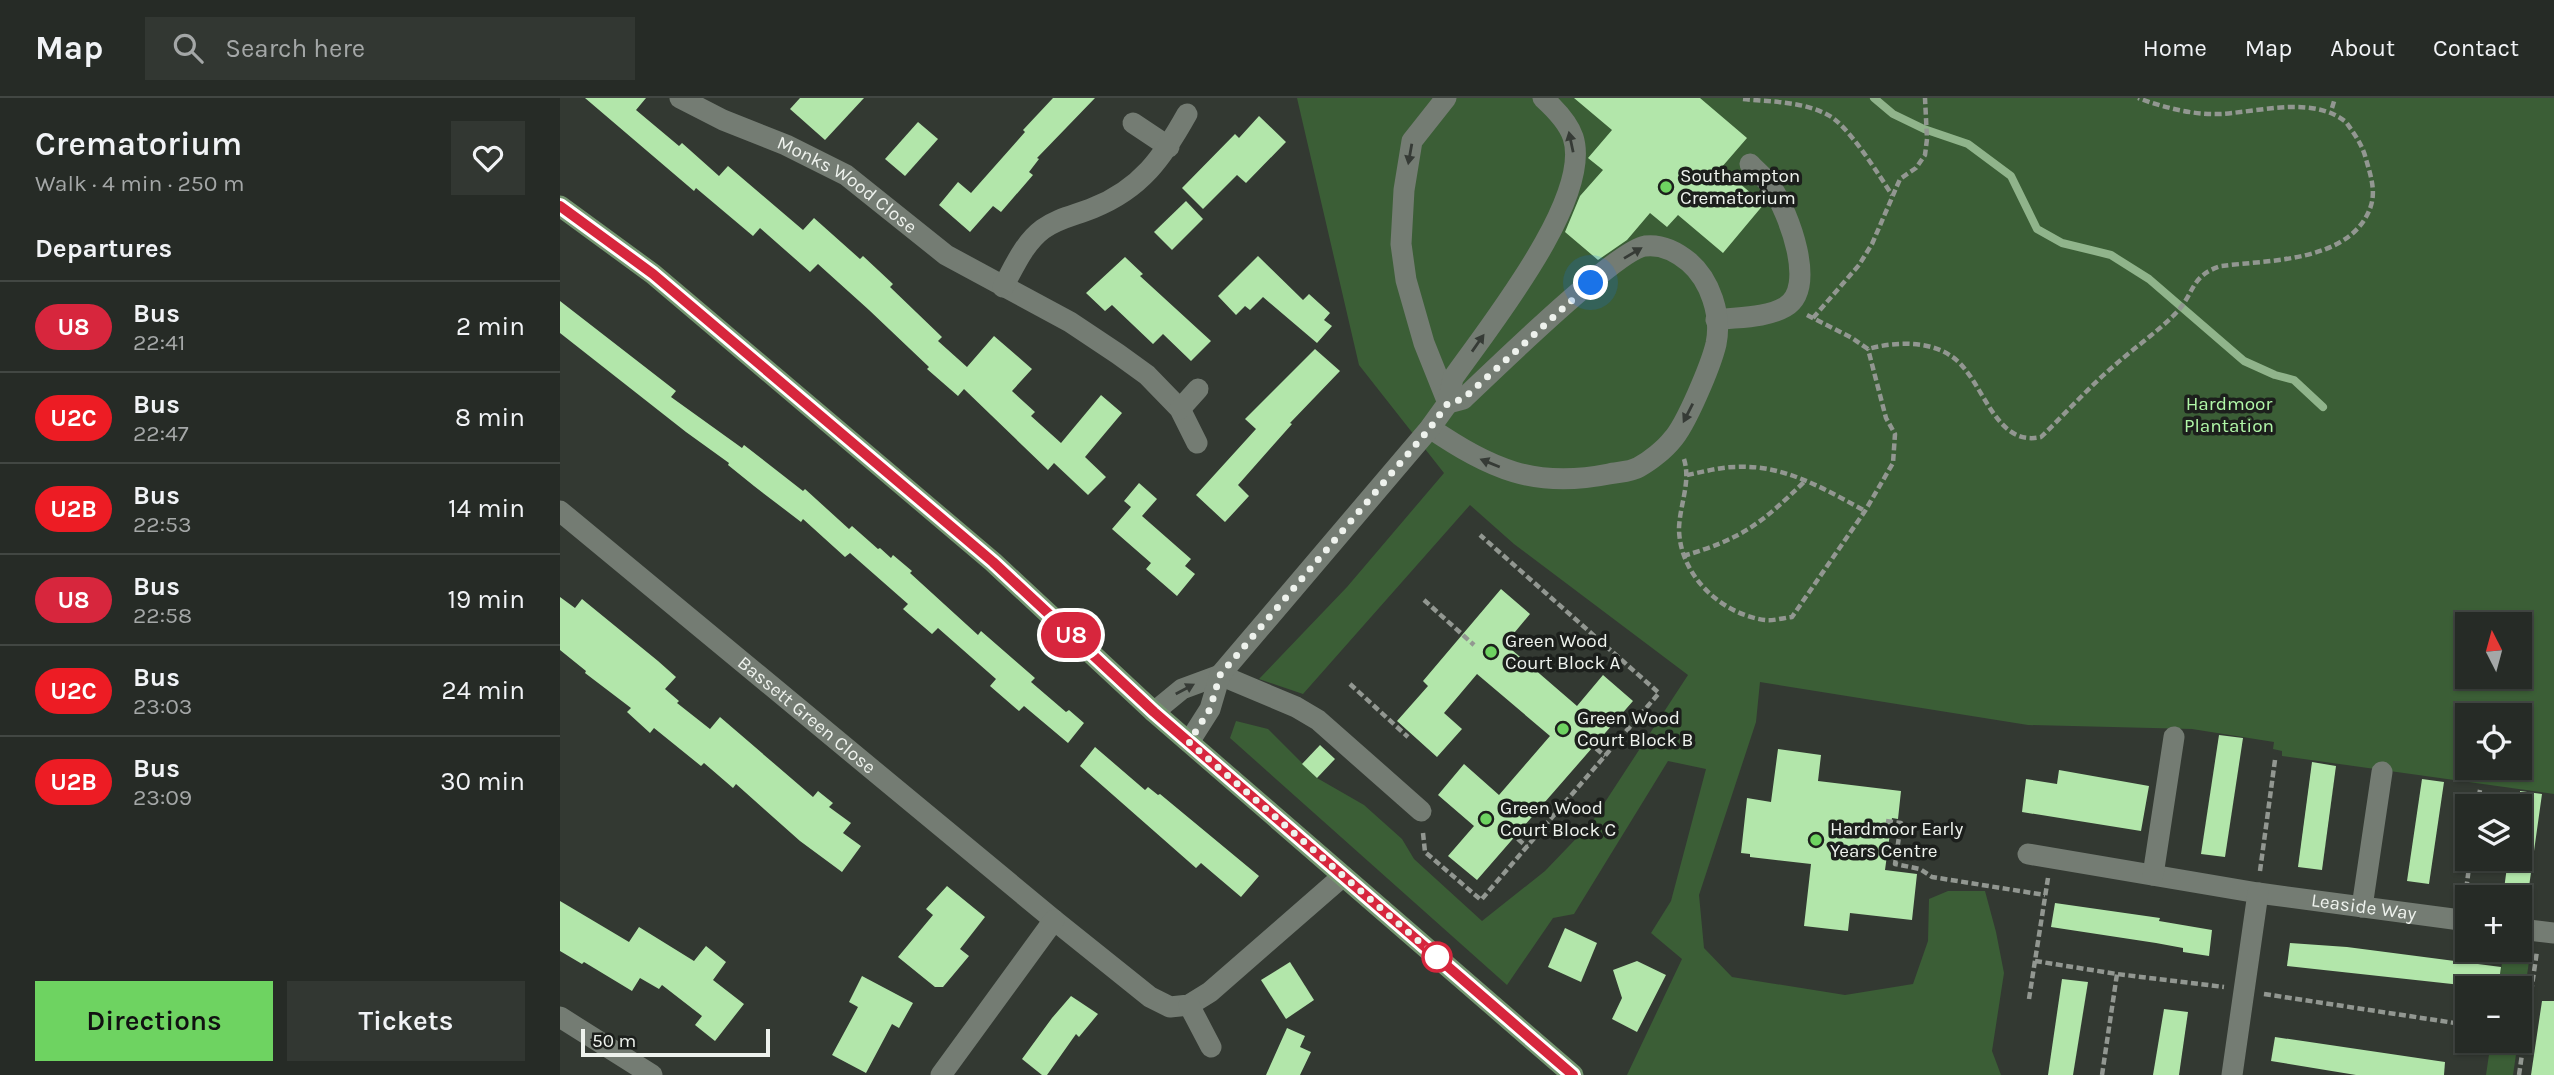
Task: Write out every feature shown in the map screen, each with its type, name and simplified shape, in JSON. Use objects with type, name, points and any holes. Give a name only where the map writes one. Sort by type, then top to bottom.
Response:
[{"type":"main road","points":[[560,206],[653,274],[993,562],[1154,712],[1573,1075]]},
{"type":"street","name":"Monks Wood Close","points":[[680,98],[723,120],[786,145],[846,176],[946,255],[1070,322],[1118,354],[1147,375],[1180,409],[1197,443]]},
{"type":"street","points":[[1446,98],[1412,141],[1404,190],[1401,244],[1406,280],[1424,343],[1448,403]]},
{"type":"street","points":[[1189,742],[1210,709],[1220,675],[1430,428],[1448,403],[1454,378],[1540,253],[1575,171],[1573,137],[1555,108],[1544,98]]},
{"type":"street","points":[[1003,287],[1023,251],[1044,228],[1066,216],[1117,197],[1145,177],[1169,147],[1186,114]]},
{"type":"street","points":[[1133,122],[1169,147]]},
{"type":"street","points":[[1716,320],[1773,313],[1787,306],[1797,295],[1799,253],[1772,187],[1750,164]]},
{"type":"street","points":[[1430,428],[1470,455],[1510,471],[1547,480],[1594,477],[1638,468],[1673,440],[1690,410],[1716,342],[1712,293],[1699,271],[1683,257],[1662,246],[1643,246],[1609,266],[1463,399],[1448,403]]},
{"type":"street","points":[[1180,409],[1198,389]]},
{"type":"street","name":"Bassett Green Close","points":[[560,512],[1150,997],[1170,1007],[1189,1004]]},
{"type":"street","points":[[1154,712],[1182,689],[1220,675],[1296,707],[1318,720],[1421,811]]},
{"type":"street","points":[[2153,874],[2174,737]]},
{"type":"street","points":[[2362,907],[2382,772]]},
{"type":"street","name":"Leaside Way","points":[[2028,854],[2258,893],[2455,920]]},
{"type":"street","points":[[1211,1047],[1189,1004],[1210,992],[1343,876]]},
{"type":"street","points":[[2232,1075],[2258,893]]},
{"type":"street","points":[[942,1075],[1054,920]]},
{"type":"street","points":[[560,1017],[652,1075]]},
{"type":"path","points":[[1812,318],[1860,265],[1900,179],[1916,168],[1925,155],[1925,98]]},
{"type":"path","points":[[2138,98],[2187,112],[2209,114],[2232,114],[2284,103],[2311,101]]},
{"type":"path","points":[[2332,108],[2335,98]]},
{"type":"path","points":[[1742,99],[1790,103],[1829,115],[1857,144],[1892,195]]},
{"type":"path","points":[[1868,349],[1885,344],[1918,345],[1935,348],[1953,356],[2001,422],[2018,438],[2031,440],[2041,437],[2112,367],[2175,315],[2199,278],[2210,270],[2221,266],[2315,253],[2342,242],[2357,230],[2369,212],[2373,200],[2373,183],[2362,144],[2332,108],[2319,102]]},
{"type":"path","points":[[1673,440],[1684,457],[1687,475],[1679,528],[1683,556],[1698,582],[1721,602],[1744,614],[1766,620],[1792,617],[1886,478],[1893,463],[1896,446],[1895,434],[1886,418],[1868,349],[1853,338],[1787,306]]},
{"type":"path","points":[[1687,475],[1733,467],[1770,470],[1805,480],[1865,511]]},
{"type":"path","points":[[1683,556],[1720,546],[1746,532],[1771,514],[1805,480]]},
{"type":"path","points":[[1421,811],[1425,852],[1481,900],[1659,693],[1480,535]]},
{"type":"path","points":[[1424,600],[1474,645]]},
{"type":"path","points":[[1350,684],[1408,737]]},
{"type":"path","points":[[1580,735],[1605,755]]},
{"type":"path","points":[[2258,893],[2275,760]]},
{"type":"path","points":[[2479,794],[2480,790]]},
{"type":"path","points":[[1886,821],[1900,823],[1895,864],[1920,869],[1931,877],[2045,895]]},
{"type":"path","points":[[1502,825],[1527,846]]},
{"type":"path","points":[[2029,999],[2052,857]]},
{"type":"path","points":[[2531,976],[2538,931]]},
{"type":"path","points":[[2035,961],[2455,1022]]},
{"type":"path","points":[[2102,1075],[2117,974]]},
{"type":"path","points":[[2519,1075],[2521,1053]]},
{"type":"green space","name":"Hardmoor Plantation","points":[[1297,98],[2554,98],[2554,794],[2282,756],[2282,751],[2273,749],[2274,742],[2192,729],[2028,725],[1760,682],[1756,722],[1699,895],[1704,948],[1732,977],[1845,995],[1913,984],[1928,941],[1929,899],[1948,891],[1985,891],[2004,973],[1992,1051],[2001,1075],[1627,1075],[1682,959],[1651,933],[1671,901],[1706,769],[1668,761],[1574,914],[1553,918],[1507,985],[1230,738],[1236,721],[1268,729],[1317,778],[1364,805],[1402,839],[1414,859],[1482,921],[1545,871],[1592,822],[1688,675],[1514,544],[1470,505],[1303,694],[1259,679],[1347,587],[1444,473],[1359,365]]},
{"type":"green space","points":[[2502,962],[2529,962],[2527,976],[2500,976]]},
{"type":"green space","points":[[2489,1053],[2516,1053],[2513,1075],[2486,1075]]},
{"type":"building","points":[[585,98],[646,98],[636,110],[679,146],[682,143],[719,176],[728,166],[803,230],[814,218],[860,259],[863,256],[893,284],[890,287],[942,337],[938,341],[967,367],[994,336],[1032,369],[1012,391],[1035,412],[1031,416],[1061,443],[1101,395],[1122,413],[1085,457],[1106,477],[1088,495],[1054,463],[1048,470],[964,389],[958,396],[927,369],[929,367],[818,264],[810,272],[760,228],[753,236],[696,188],[694,191]]},
{"type":"building","points":[[800,98],[864,98],[825,140],[790,109]]},
{"type":"building","points":[[1053,98],[1095,98],[1037,158],[1039,159],[1029,172],[1033,175],[1001,212],[993,206],[970,232],[939,205],[958,182],[971,193]]},
{"type":"building","name":"Southampton Crematorium","points":[[1574,98],[1700,98],[1747,138],[1721,168],[1764,204],[1723,253],[1678,215],[1667,227],[1650,213],[1627,240],[1598,260],[1565,232],[1580,196],[1603,170],[1588,158],[1612,130]]},
{"type":"building","points":[[1259,116],[1286,142],[1246,183],[1237,175],[1203,209],[1182,188],[1235,134],[1239,138]]},
{"type":"building","points":[[918,122],[938,139],[905,176],[885,159]]},
{"type":"building","points":[[1186,201],[1203,219],[1172,250],[1154,232]]},
{"type":"building","points":[[1258,256],[1303,300],[1309,294],[1330,313],[1324,320],[1332,326],[1317,343],[1263,297],[1250,310],[1245,306],[1236,315],[1218,296]]},
{"type":"building","points":[[1125,257],[1143,274],[1140,276],[1211,341],[1191,361],[1163,334],[1153,344],[1112,305],[1105,311],[1086,293]]},
{"type":"building","points":[[560,301],[676,391],[671,397],[742,448],[744,445],[803,491],[805,489],[849,529],[852,526],[878,549],[891,558],[893,555],[978,635],[981,631],[1035,678],[1031,682],[1066,712],[1069,710],[1084,723],[1068,743],[1024,706],[1019,711],[990,686],[996,679],[938,628],[932,634],[903,609],[908,604],[850,553],[845,557],[803,519],[801,522],[560,333]]},
{"type":"building","points":[[1315,349],[1340,371],[1290,423],[1292,424],[1238,485],[1249,496],[1225,522],[1196,495],[1256,429],[1245,419]]},
{"type":"building","points":[[1139,483],[1157,499],[1142,516],[1191,559],[1185,566],[1195,574],[1177,596],[1146,569],[1151,563],[1112,529],[1131,507],[1124,501]]},
{"type":"building","points":[[1501,589],[1530,614],[1505,644],[1577,706],[1603,675],[1633,701],[1477,880],[1448,856],[1474,826],[1438,795],[1464,764],[1499,795],[1550,736],[1477,674],[1444,713],[1462,729],[1437,757],[1397,721],[1428,686],[1423,681]]},
{"type":"building","points":[[560,597],[575,608],[582,599],[658,661],[676,677],[665,689],[679,701],[677,703],[710,729],[720,717],[813,797],[818,791],[833,803],[829,807],[851,823],[843,833],[861,846],[842,872],[800,841],[736,784],[733,788],[704,763],[701,766],[654,728],[650,733],[627,712],[631,708],[560,650]]},
{"type":"building","points":[[2219,735],[2243,738],[2225,857],[2201,854]]},
{"type":"building","points":[[1320,745],[1335,759],[1317,778],[1302,764]]},
{"type":"building","points":[[1095,747],[1145,790],[1148,787],[1160,794],[1259,876],[1241,897],[1201,863],[1196,868],[1080,766]]},
{"type":"building","name":"Hardmoor Early Years Centre","points":[[1778,749],[1821,755],[1818,781],[1901,791],[1898,819],[1892,818],[1885,870],[1917,874],[1912,920],[1850,913],[1848,931],[1804,926],[1811,864],[1750,857],[1750,854],[1741,853],[1747,798],[1771,802]]},
{"type":"building","points":[[2312,762],[2336,766],[2322,870],[2298,867]]},
{"type":"building","points":[[2059,770],[2149,786],[2141,831],[2022,812],[2026,779],[2057,784]]},
{"type":"building","points":[[2422,779],[2444,782],[2429,884],[2407,881]]},
{"type":"building","points":[[2520,791],[2542,794],[2532,865],[2532,794],[2520,794]]},
{"type":"building","points":[[2506,871],[2531,871],[2529,885],[2505,885]]},
{"type":"building","points":[[947,886],[985,917],[960,949],[969,956],[943,987],[935,987],[898,957],[933,915],[926,909]]},
{"type":"building","points":[[560,901],[629,942],[639,927],[694,961],[706,946],[726,962],[713,980],[744,1004],[715,1041],[695,1025],[702,1016],[662,985],[659,989],[640,978],[632,991],[560,951]]},
{"type":"building","points":[[2055,903],[2160,918],[2159,921],[2212,930],[2209,956],[2183,952],[2183,948],[2156,943],[2051,927]]},
{"type":"building","points":[[1565,928],[1597,943],[1581,982],[1548,967]]},
{"type":"building","points":[[2290,943],[2347,947],[2501,967],[2500,976],[2455,976],[2455,984],[2287,966]]},
{"type":"building","points":[[1637,961],[1666,975],[1637,1032],[1612,1019],[1622,998],[1613,970]]},
{"type":"building","points":[[1290,962],[1314,1000],[1286,1019],[1261,980]]},
{"type":"building","points":[[862,976],[913,1003],[899,1028],[892,1024],[866,1073],[832,1055],[858,1007],[849,1002]]},
{"type":"building","points":[[2062,979],[2088,982],[2073,1075],[2048,1075]]},
{"type":"building","points":[[1071,996],[1098,1014],[1079,1037],[1076,1034],[1047,1075],[1042,1075],[1022,1059]]},
{"type":"building","points":[[2542,1001],[2554,1001],[2554,1075],[2531,1075]]},
{"type":"building","points":[[2164,1009],[2188,1012],[2179,1075],[2153,1075]]},
{"type":"building","points":[[1287,1028],[1305,1036],[1300,1047],[1311,1052],[1300,1075],[1266,1075]]},
{"type":"building","points":[[2275,1037],[2445,1062],[2444,1075],[2356,1075],[2271,1061]]},
{"type":"waterway","points":[[1874,98],[1893,114],[1924,129],[1968,144],[2011,176],[2037,229],[2062,243],[2111,255],[2149,279],[2244,361],[2294,380],[2323,407]]},
{"type":"bus line","name":"U8","points":[[560,206],[653,274],[993,562],[1154,712],[1573,1075]]},
{"type":"place","name":"Southampton Crematorium","points":[[1666,187]]},
{"type":"place","name":"Green Wood Court Block A","points":[[1491,652]]},
{"type":"place","name":"Green Wood Court Block B","points":[[1563,729]]},
{"type":"place","name":"Green Wood Court Block C","points":[[1486,819]]},
{"type":"place","name":"Hardmoor Early Years Centre","points":[[1816,840]]},
{"type":"route","points":[[1437,957],[1189,742],[1210,709],[1220,675],[1430,428],[1448,403],[1463,399],[1591,283]]}]
